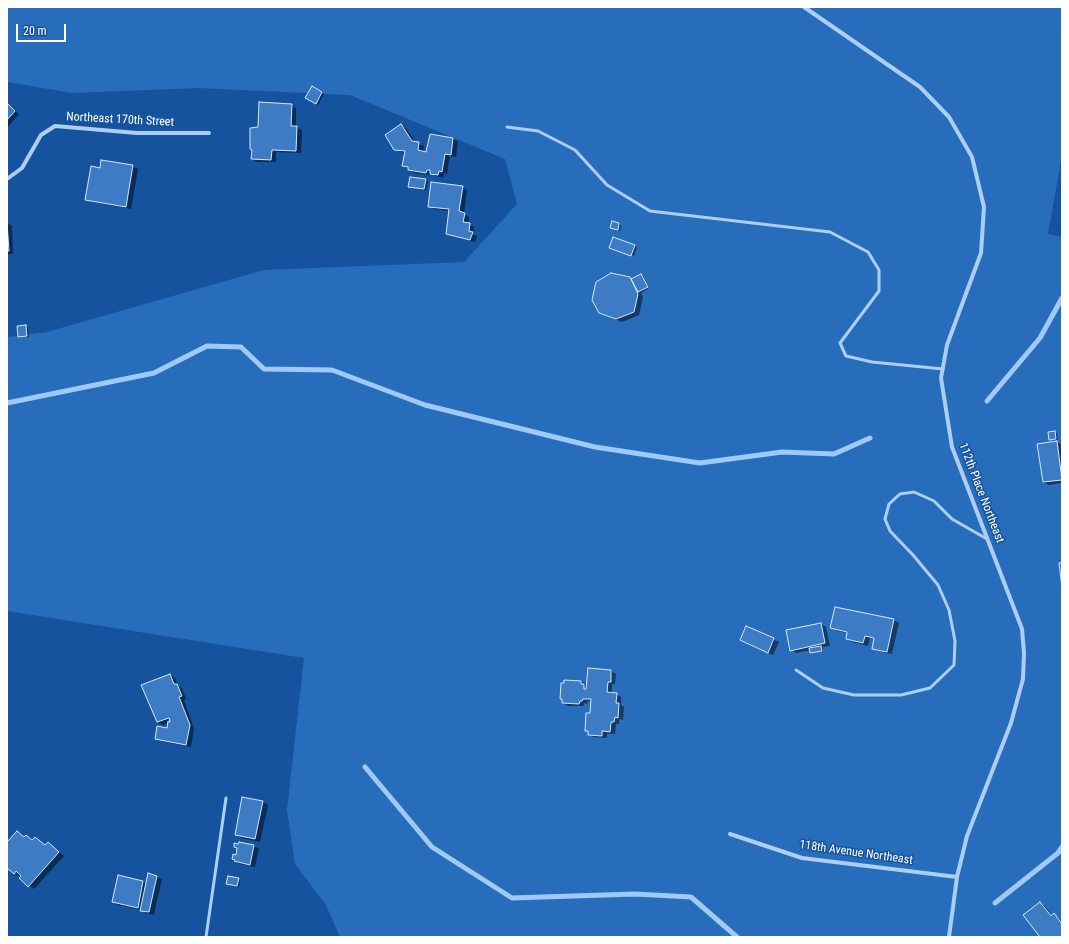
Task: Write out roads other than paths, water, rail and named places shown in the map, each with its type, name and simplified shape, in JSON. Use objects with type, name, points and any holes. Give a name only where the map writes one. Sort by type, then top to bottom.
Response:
[{"type":"street","name":"112th Place Northeast","points":[[804,7],[920,87],[949,117],[972,157],[984,207],[981,253],[947,345],[941,378],[952,447],[1022,629],[1024,654],[1023,679],[1010,723],[967,836],[957,877],[949,937]]},
{"type":"street","name":"Northeast 170th Street","points":[[7,179],[22,168],[41,135],[55,126],[137,133],[209,133]]},
{"type":"street","name":"118th Avenue Northeast","points":[[730,834],[802,858],[957,877]]},
{"type":"lane","points":[[506,127],[538,130],[575,150],[607,185],[650,211],[830,232],[868,252],[879,270],[879,291],[840,343],[846,356],[872,362],[943,369]]},
{"type":"lane","points":[[796,670],[823,688],[854,695],[901,694],[930,688],[954,665],[955,641],[949,610],[938,585],[914,555],[890,531],[885,519],[889,504],[900,494],[914,492],[934,501],[952,519],[987,539]]},
{"type":"lane","points":[[206,937],[226,798]]},
{"type":"waterway","points":[[987,401],[1040,338],[1062,298]]},
{"type":"waterway","points":[[7,403],[154,373],[207,346],[241,347],[264,369],[332,370],[425,405],[595,447],[700,463],[782,452],[834,454],[870,438]]},
{"type":"waterway","points":[[365,767],[432,847],[512,898],[635,894],[691,897],[737,937]]},
{"type":"waterway","points":[[995,903],[1058,853],[1062,847]]}]
